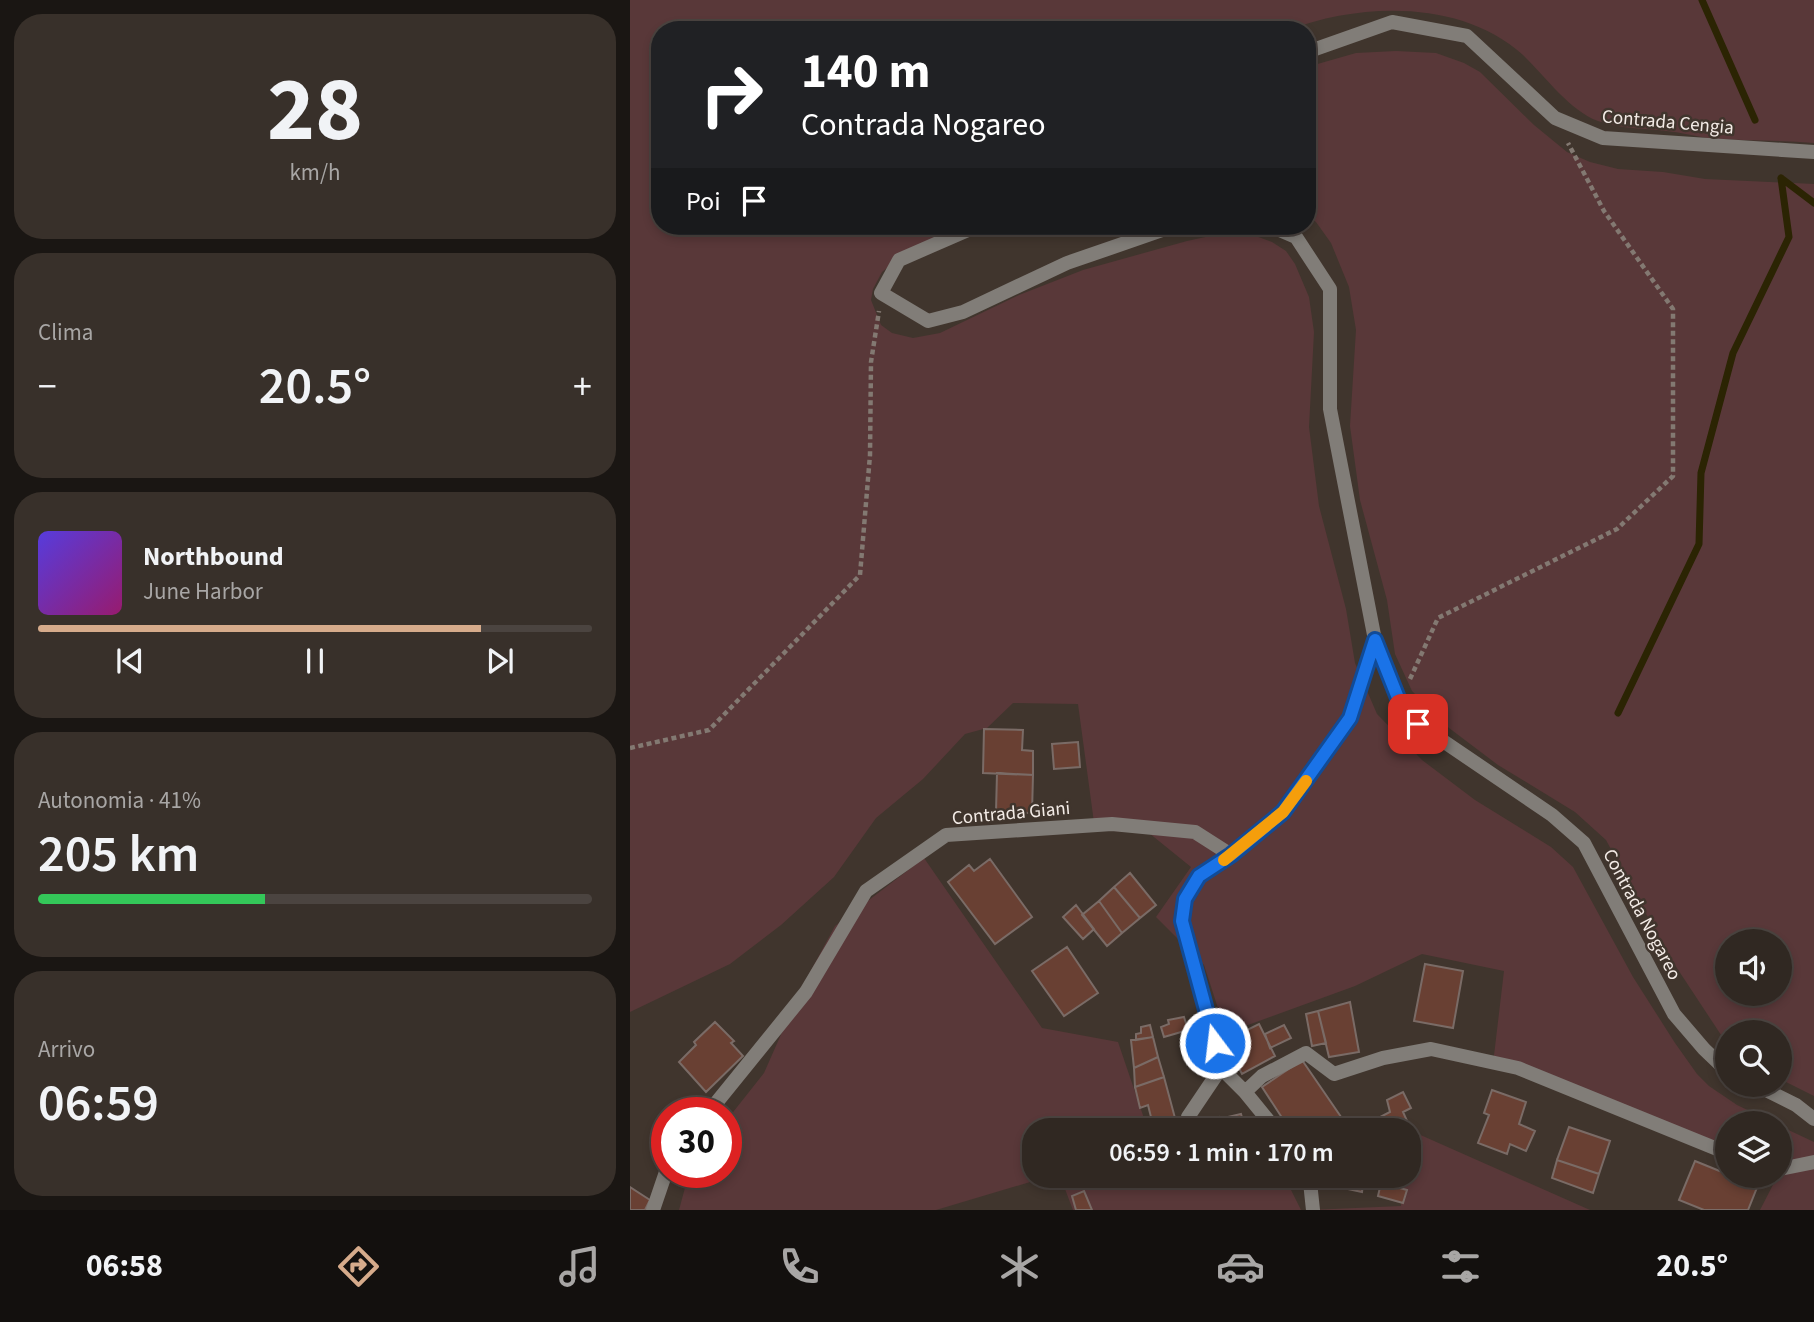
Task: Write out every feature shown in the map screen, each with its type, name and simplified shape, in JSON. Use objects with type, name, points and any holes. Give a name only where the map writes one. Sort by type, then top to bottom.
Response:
[{"type":"street","name":"Contrada Cengia","points":[[1316,49],[1392,22],[1466,36],[1555,118],[1603,138],[1814,152]]},
{"type":"street","points":[[957,235],[899,260],[881,293],[928,321],[963,312],[1067,263],[1148,235]]},
{"type":"street","name":"Contrada Nogareo","points":[[1291,235],[1296,237],[1329,289],[1329,409],[1375,640],[1400,703],[1418,724],[1552,815],[1584,843],[1674,1014],[1715,1060]]},
{"type":"street","name":"Contrada Nogareo","points":[[1221,1068],[1182,921],[1185,899],[1199,876],[1231,855],[1283,812],[1350,718],[1375,640]]},
{"type":"street","name":"Contrada Giani","points":[[721,1097],[806,992],[866,891],[946,835],[1112,824],[1195,832],[1231,855]]},
{"type":"street","points":[[1245,1092],[1262,1076],[1306,1053],[1334,1073],[1383,1058],[1431,1049],[1518,1068],[1715,1148]]},
{"type":"street","points":[[1188,1117],[1221,1068],[1266,1118]]},
{"type":"street","points":[[1780,1097],[1814,1119]]},
{"type":"street","points":[[1792,1167],[1814,1162]]},
{"type":"street","points":[[653,1210],[661,1188]]},
{"type":"street","points":[[1311,1188],[1313,1210]]},
{"type":"path","points":[[1400,703],[1438,618],[1617,529],[1673,476],[1673,309],[1604,211],[1555,118]]},
{"type":"path","points":[[630,748],[709,730],[860,575],[870,455],[871,362],[881,293]]},
{"type":"shaded area","points":[[630,0],[1814,0],[1814,143],[1708,138],[1606,124],[1577,109],[1523,55],[1498,37],[1471,24],[1411,11],[1348,14],[1316,21],[651,21],[651,235],[943,235],[907,252],[882,272],[873,289],[871,300],[881,325],[892,333],[913,338],[940,333],[1019,295],[1083,270],[1215,235],[1253,235],[1286,251],[1295,264],[1309,297],[1314,332],[1309,427],[1319,506],[1346,609],[1355,663],[1377,714],[1422,760],[1475,800],[1551,847],[1573,867],[1633,977],[1697,1074],[1715,1090],[1715,1097],[1725,1097],[1750,1111],[1715,1111],[1715,1154],[1493,1064],[1504,971],[1422,954],[1355,986],[1226,1033],[1204,965],[1156,917],[1191,867],[1149,833],[1095,830],[1078,704],[1013,703],[987,728],[965,734],[923,779],[876,818],[834,877],[781,925],[730,964],[630,1012]]},
{"type":"shaded area","points":[[1356,53],[1436,53],[1464,63],[1480,72],[1534,125],[1567,152],[1590,162],[1618,169],[1663,172],[1705,179],[1814,184],[1814,1096],[1792,1085],[1792,1020],[1715,1020],[1715,1026],[1669,956],[1606,840],[1575,812],[1498,765],[1449,728],[1412,691],[1395,654],[1387,600],[1360,500],[1350,426],[1356,330],[1349,287],[1331,243],[1316,222],[1316,64]]},
{"type":"shaded area","points":[[924,858],[1042,1028],[1118,1042],[1144,1118],[1022,1118],[1022,1184],[936,1210],[679,1210],[685,1188],[742,1188],[742,1101],[764,1073],[802,987],[835,926]]},
{"type":"shaded area","points":[[1792,1132],[1814,1142],[1814,1210],[1760,1210],[1771,1188],[1792,1188]]},
{"type":"shaded area","points":[[1421,1135],[1590,1210],[1310,1210],[1401,1206],[1402,1188],[1421,1188]]},
{"type":"shaded area","points":[[1065,1188],[1290,1188],[1301,1210],[1073,1210]]},
{"type":"building","points":[[984,729],[1023,730],[1022,750],[1033,751],[1033,775],[983,773]]},
{"type":"building","points":[[1078,742],[1080,767],[1054,769],[1052,744]]},
{"type":"building","points":[[997,773],[1033,775],[1032,813],[996,812]]},
{"type":"building","points":[[990,859],[1032,917],[995,944],[948,882],[969,865],[974,871]]},
{"type":"building","points":[[1130,873],[1156,905],[1140,918],[1114,887]]},
{"type":"building","points":[[1114,887],[1140,918],[1122,933],[1099,901]]},
{"type":"building","points":[[1099,901],[1122,933],[1107,946],[1082,915]]},
{"type":"building","points":[[1076,905],[1094,929],[1083,939],[1063,917]]},
{"type":"building","points":[[1067,947],[1098,993],[1064,1016],[1032,971]]},
{"type":"building","points":[[1425,964],[1463,971],[1453,1028],[1414,1021]]},
{"type":"building","points":[[1350,1002],[1359,1052],[1329,1057],[1318,1011]]},
{"type":"building","points":[[1318,1011],[1326,1043],[1312,1046],[1306,1014]]},
{"type":"building","points":[[1184,1017],[1188,1030],[1164,1037],[1161,1027],[1169,1024],[1168,1020]]},
{"type":"building","points":[[715,1022],[734,1041],[731,1043],[743,1056],[706,1092],[679,1062],[696,1045],[694,1042]]},
{"type":"building","points":[[1259,1024],[1275,1056],[1242,1074],[1231,1053],[1243,1045],[1237,1035]]},
{"type":"building","points":[[1150,1025],[1153,1037],[1136,1040],[1136,1034],[1141,1033],[1141,1027]]},
{"type":"building","points":[[1284,1025],[1291,1038],[1270,1048],[1265,1034]]},
{"type":"building","points":[[1153,1037],[1158,1057],[1134,1068],[1131,1040]]},
{"type":"building","points":[[1158,1057],[1164,1077],[1135,1087],[1134,1068]]},
{"type":"building","points":[[1302,1060],[1342,1118],[1282,1118],[1262,1087]]},
{"type":"building","points":[[1164,1077],[1175,1118],[1151,1118],[1148,1105],[1140,1108],[1135,1087]]},
{"type":"building","points":[[1492,1090],[1526,1102],[1519,1124],[1535,1131],[1526,1151],[1510,1144],[1507,1154],[1478,1143],[1489,1115],[1484,1113]]},
{"type":"building","points":[[1403,1092],[1411,1108],[1403,1112],[1406,1118],[1378,1118],[1390,1112],[1387,1100]]},
{"type":"building","points":[[1241,1114],[1242,1118],[1228,1118]]},
{"type":"building","points":[[1569,1127],[1610,1141],[1599,1174],[1557,1160]]},
{"type":"building","points":[[1557,1160],[1599,1174],[1593,1193],[1552,1178]]},
{"type":"building","points":[[1695,1161],[1715,1169],[1715,1188],[1757,1188],[1748,1210],[1704,1210],[1679,1200]]},
{"type":"building","points":[[630,1187],[650,1200],[645,1210],[630,1210]]},
{"type":"building","points":[[1343,1188],[1362,1188],[1362,1192]]},
{"type":"building","points":[[1380,1188],[1407,1190],[1403,1203],[1378,1196]]},
{"type":"building","points":[[1084,1191],[1092,1210],[1076,1210],[1072,1196]]},
{"type":"waterway","points":[[1702,0],[1755,120]]},
{"type":"waterway","points":[[1781,178],[1814,203]]},
{"type":"waterway","points":[[1618,713],[1699,544],[1701,473],[1733,353],[1789,237],[1781,178]]},
{"type":"slow traffic","points":[[1224,860],[1283,812],[1306,781]]},
{"type":"route","points":[[1215,1043],[1182,921],[1185,899],[1199,876],[1231,855],[1283,812],[1350,718],[1375,640],[1400,703],[1418,724]]}]
